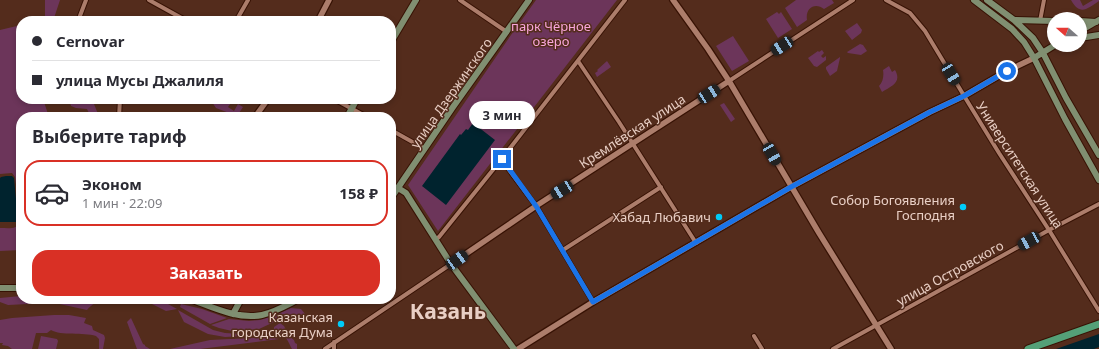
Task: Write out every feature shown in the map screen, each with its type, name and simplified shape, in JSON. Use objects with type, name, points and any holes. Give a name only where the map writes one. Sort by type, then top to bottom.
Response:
[{"type":"main road","points":[[396,26],[411,0]]},
{"type":"main road","points":[[396,34],[416,0]]},
{"type":"main road","name":"улица Дзержинского","points":[[396,191],[530,0]]},
{"type":"main road","points":[[974,0],[1012,29],[1024,42],[1099,180]]},
{"type":"main road","points":[[987,0],[1014,20],[1034,38],[1099,155]]},
{"type":"main road","points":[[1014,20],[1047,21]]},
{"type":"main road","points":[[1087,21],[1098,21]]},
{"type":"main road","points":[[1087,27],[1098,21]]},
{"type":"main road","points":[[1087,37],[1099,35]]},
{"type":"main road","points":[[1034,58],[1047,50]]},
{"type":"main road","points":[[349,112],[352,104]]},
{"type":"main road","points":[[347,112],[354,104]]},
{"type":"main road","points":[[398,188],[406,193],[451,264],[514,349]]},
{"type":"main road","points":[[0,288],[16,288]]},
{"type":"main road","points":[[205,304],[231,313],[250,316],[272,312],[289,304]]},
{"type":"main road","points":[[231,313],[236,304]]},
{"type":"main road","points":[[231,313],[237,304]]},
{"type":"main road","points":[[1028,349],[1099,324]]},
{"type":"street","points":[[80,16],[86,0]]},
{"type":"street","points":[[149,0],[178,16]]},
{"type":"street","points":[[239,16],[248,0]]},
{"type":"street","points":[[321,16],[329,0]]},
{"type":"street","points":[[460,0],[507,32]]},
{"type":"street","points":[[436,240],[502,159],[625,0]]},
{"type":"street","points":[[673,0],[729,81],[791,187],[891,349]]},
{"type":"street","name":"Кремлёвская улица","points":[[396,301],[536,206],[853,0]]},
{"type":"street","name":"Университетская улица","points":[[886,0],[910,14],[925,31],[999,153],[1099,311]]},
{"type":"street","points":[[1040,21],[1044,0]]},
{"type":"street","points":[[518,349],[593,302],[791,187],[1034,58]]},
{"type":"street","points":[[578,61],[696,243]]},
{"type":"street","points":[[343,104],[358,112]]},
{"type":"street","points":[[396,133],[425,149]]},
{"type":"street","points":[[502,159],[536,206],[593,302]]},
{"type":"street","points":[[563,250],[661,187]]},
{"type":"street","name":"улица Островского","points":[[833,349],[1099,204]]},
{"type":"street","name":"Кремлёвская улица","points":[[325,349],[391,304]]},
{"type":"street","points":[[754,336],[762,349]]},
{"type":"street","points":[[334,342],[334,349]]},
{"type":"green space","points":[[45,0],[60,0],[55,16],[45,16]]},
{"type":"green space","name":"парк Чёрное озеро","points":[[536,0],[617,0],[438,231],[408,185]]},
{"type":"green space","points":[[796,0],[832,0],[834,3],[824,9],[817,6],[811,7],[808,12],[807,20],[797,27],[785,8]]},
{"type":"green space","points":[[1071,0],[1080,0],[1083,6],[1093,0],[1099,1],[1084,10],[1077,8]]},
{"type":"green space","points":[[777,12],[779,14],[781,12],[792,29],[778,38],[766,19]]},
{"type":"green space","points":[[857,23],[862,30],[861,33],[852,40],[845,31]]},
{"type":"green space","points":[[16,26],[16,104],[45,104],[47,112],[16,112],[16,184],[15,177],[12,173],[0,174],[0,30]]},
{"type":"green space","points":[[733,36],[749,61],[732,71],[716,46]]},
{"type":"green space","points":[[860,44],[863,45],[867,51],[861,55],[847,52]]},
{"type":"green space","points":[[822,50],[824,53],[821,56],[823,58],[826,56],[826,60],[817,67],[814,66],[808,58]]},
{"type":"green space","points":[[840,57],[837,71],[830,76],[826,67]]},
{"type":"green space","points":[[607,61],[611,67],[597,77],[595,73]]},
{"type":"green space","points":[[889,66],[892,72],[895,70],[897,74],[897,81],[882,92],[879,86],[883,79],[883,70]]},
{"type":"green space","points":[[724,103],[735,119],[731,122],[720,105]]},
{"type":"green space","points":[[70,104],[94,104],[97,112],[88,112],[87,109],[71,106]]},
{"type":"green space","points":[[213,104],[230,104],[228,107],[234,111],[238,104],[243,107],[240,112],[226,112],[216,108]]},
{"type":"green space","points":[[15,227],[16,250],[0,251],[0,228]]},
{"type":"green space","points":[[16,296],[16,304],[28,304],[8,305],[0,302],[0,298]]},
{"type":"green space","points":[[60,304],[94,304],[87,310]]},
{"type":"green space","points":[[152,304],[168,304],[177,309],[166,311]]},
{"type":"green space","points":[[181,304],[202,309],[227,318],[210,324],[180,307]]},
{"type":"green space","points":[[291,308],[301,309],[305,314],[287,316],[259,329],[232,331],[211,325],[229,319],[249,321],[260,320]]},
{"type":"green space","points":[[178,310],[213,330],[225,333],[259,335],[225,337],[208,334],[184,322]]},
{"type":"green space","points":[[69,315],[86,318],[84,323],[92,326],[93,330],[104,335],[105,338],[103,349],[99,349],[99,339],[96,336],[60,333],[51,330],[47,333],[36,333],[32,349],[12,349],[8,346],[2,345],[3,343],[0,343],[0,320]]},
{"type":"green space","points":[[131,318],[143,344],[150,349],[137,349],[127,322]]},
{"type":"green space","points":[[280,323],[284,326],[288,334],[294,331],[295,333],[290,337],[297,344],[297,349],[292,349],[285,337],[274,331],[274,327]]},
{"type":"green space","points":[[41,336],[57,339],[56,349],[38,349]]},
{"type":"green space","points":[[270,337],[279,339],[200,349],[170,349],[210,340]]},
{"type":"water","points":[[473,123],[495,140],[446,205],[422,186],[460,134],[461,135],[466,129],[468,130]]},
{"type":"water","points":[[12,176],[14,178],[16,222],[0,222],[1,177]]},
{"type":"water","points":[[1099,334],[1099,347],[1094,349],[1056,349]]},
{"type":"place","name":"Собор Богоявления Господня","points":[[963,207]]},
{"type":"place","name":"Хабад Любавич","points":[[719,217]]},
{"type":"place","name":"Казанская городская Дума","points":[[341,324]]},
{"type":"district","name":"Казань","points":[[448,311]]},
{"type":"route","points":[[502,159],[536,206],[593,302],[791,187],[804,182],[930,112],[964,96],[1007,71]]}]
